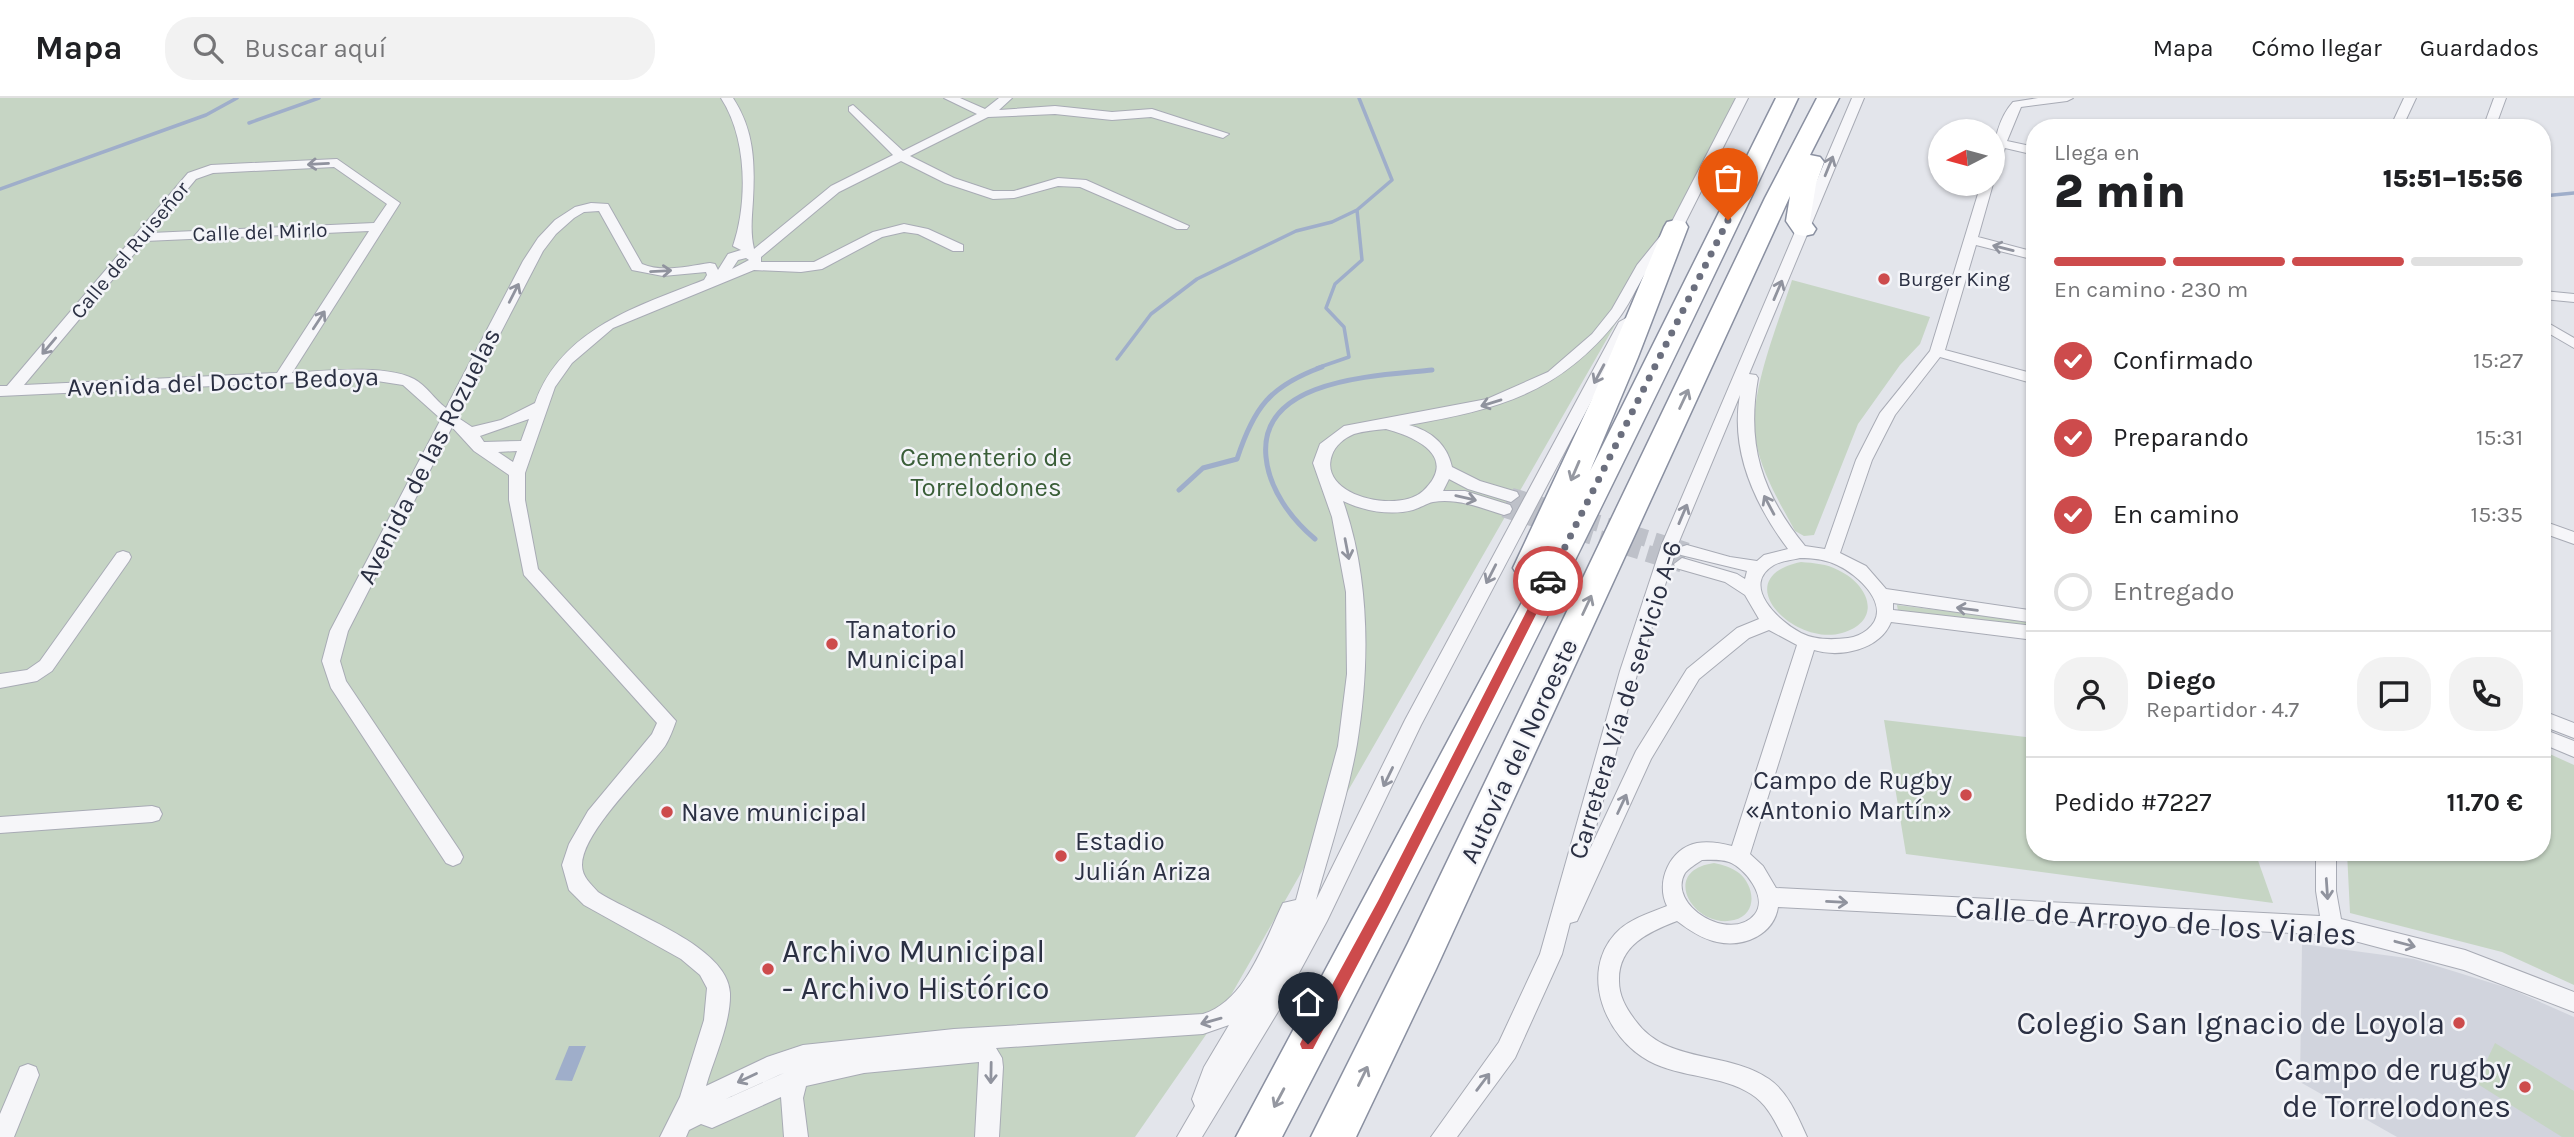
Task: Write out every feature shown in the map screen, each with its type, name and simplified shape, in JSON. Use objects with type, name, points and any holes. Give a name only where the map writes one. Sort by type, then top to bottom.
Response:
[{"type":"highway","name":"Autovía del Noroeste","points":[[1258,1137],[1382,905],[1666,345],[1787,98]]},
{"type":"highway","name":"Autovía del Noroeste","points":[[1333,1137],[1428,944],[1772,211],[1828,98]]},
{"type":"highway","points":[[1804,229],[1798,221],[1804,184],[1816,151],[1811,136]]},
{"type":"highway","points":[[1382,905],[1465,696],[1567,490],[1641,320],[1676,227]]},
{"type":"street","points":[[727,98],[744,127],[748,146],[744,236],[748,260]]},
{"type":"street","points":[[950,98],[986,114],[1055,110],[1112,116],[1152,113],[1223,134]]},
{"type":"street","points":[[685,1123],[714,1021],[719,988],[710,969],[692,954],[599,905],[579,887],[572,866],[581,838],[654,746],[667,721],[530,571],[517,500],[517,473],[548,386],[567,360],[608,326],[748,260],[835,189],[986,114],[1006,98]]},
{"type":"street","points":[[1189,1137],[1271,1003],[1314,926],[1425,701],[1742,98]]},
{"type":"street","name":"Carretera Vía de servicio A-6","points":[[1443,1137],[1507,1050],[1551,954],[1629,671],[1666,557],[1858,98]]},
{"type":"street","points":[[2006,126],[2011,111],[2017,104],[2067,98]]},
{"type":"street","points":[[2400,119],[2410,98]]},
{"type":"street","points":[[2492,119],[2500,98]]},
{"type":"street","points":[[853,109],[902,156],[979,193],[1016,194],[1056,180],[1082,183],[1182,226]]},
{"type":"street","points":[[2006,144],[2026,149]]},
{"type":"street","name":"Calle del Ruiseñor","points":[[6,391],[192,176],[211,169],[337,163],[394,203],[282,377]]},
{"type":"street","points":[[1831,556],[1864,460],[1888,413],[1937,352],[1983,196]]},
{"type":"street","name":"Avenida de las Rozuelas","points":[[453,857],[337,683],[331,661],[339,631],[539,245],[577,210],[594,205],[603,207],[637,267],[645,271],[710,267],[714,275],[721,273]]},
{"type":"street","name":"Calle del Mirlo","points":[[142,237],[379,227]]},
{"type":"street","points":[[1189,1137],[1212,1075],[1286,945],[1306,900],[1347,746],[1356,674],[1353,582],[1340,517],[1321,463],[1328,444],[1349,430],[1492,403],[1553,376],[1597,337],[1618,310],[1642,268],[1676,227]]},
{"type":"street","points":[[748,260],[785,268],[814,267],[840,258],[871,237],[897,229],[920,231],[958,248]]},
{"type":"street","points":[[1970,240],[2026,254]]},
{"type":"street","points":[[2551,296],[2574,298]]},
{"type":"street","points":[[2551,329],[2574,344]]},
{"type":"street","points":[[2551,343],[2574,356]]},
{"type":"street","points":[[1752,352],[1753,369],[1744,405],[1747,452],[1753,474],[1764,497],[1783,531],[1800,552]]},
{"type":"street","points":[[1937,352],[2026,377]]},
{"type":"street","name":"Avenida del Doctor Bedoya","points":[[6,391],[282,377],[364,374],[389,376],[407,381],[417,388],[427,401],[469,433],[480,447],[517,473]]},
{"type":"street","points":[[469,433],[514,422],[540,406]]},
{"type":"street","points":[[1377,424],[1406,428],[1430,441],[1443,460],[1444,470],[1442,480],[1428,496]]},
{"type":"street","points":[[469,433],[528,441]]},
{"type":"street","points":[[480,447],[528,441]]},
{"type":"street","points":[[1328,484],[1350,500],[1383,508],[1407,505],[1428,496],[1465,497],[1507,503],[1444,470]]},
{"type":"street","points":[[2551,530],[2574,538]]},
{"type":"street","points":[[1800,552],[1831,556],[1870,579],[1881,595],[1885,615],[1881,626],[1872,636],[1859,643],[1826,646],[1807,643],[1770,622],[1754,601],[1752,580],[1759,567],[1776,556],[1800,552]]},
{"type":"street","points":[[0,681],[31,676],[46,666],[123,557]]},
{"type":"street","points":[[1752,591],[1684,557],[1759,567]]},
{"type":"street","points":[[1881,595],[2026,616]]},
{"type":"street","points":[[1885,615],[2026,632]]},
{"type":"street","points":[[1551,954],[1643,756],[1693,674],[1743,633],[1770,622]]},
{"type":"street","points":[[1739,857],[1746,828],[1807,643]]},
{"type":"street","points":[[2551,721],[2574,731]]},
{"type":"street","points":[[2551,739],[2574,749]]},
{"type":"street","points":[[0,825],[152,814]]},
{"type":"street","points":[[685,1123],[710,1097],[722,1089],[775,1065],[803,1056],[954,1040],[1203,1024],[1223,1018],[1237,1007],[1248,989],[1322,843]]},
{"type":"street","points":[[1718,851],[1739,857],[1754,868],[1764,882],[1769,897],[1766,915],[1755,928],[1737,935],[1716,933],[1695,925],[1680,910],[1671,891],[1672,874],[1682,860],[1698,852],[1718,851]]},
{"type":"street","points":[[2326,861],[2326,891],[2332,926]]},
{"type":"street","name":"Calle de Arroyo de los Viales","points":[[1769,897],[2332,926],[2465,960],[2574,1002]]},
{"type":"street","points":[[1680,910],[1638,929],[1622,941],[1612,959],[1608,978],[1611,1000],[1623,1023],[1636,1039],[1654,1053],[1680,1064],[1755,1084],[1767,1092],[1785,1115],[1795,1137]]},
{"type":"street","points":[[685,1123],[712,1118],[796,1079],[850,1065],[983,1051],[991,1058],[992,1066],[987,1137]]},
{"type":"street","points":[[796,1137],[792,1098],[803,1056]]},
{"type":"street","points":[[2,1137],[29,1074]]},
{"type":"shaded area","points":[[2302,944],[2414,959],[2511,989],[2574,1017],[2574,1137],[2397,1137],[2300,1082]]},
{"type":"green space","name":"Cementerio de Torrelodones","points":[[0,98],[1745,98],[1219,1016],[1135,1137],[0,1137]]},
{"type":"green space","points":[[1792,280],[1930,317],[1920,344],[1900,365],[1858,424],[1814,535],[1804,536],[1795,531],[1767,477],[1756,442],[1754,424],[1765,361]]},
{"type":"green space","points":[[1801,562],[1834,568],[1858,584],[1867,603],[1863,620],[1842,633],[1823,635],[1788,621],[1775,609],[1768,595],[1769,582],[1779,570]]},
{"type":"green space","points":[[1897,605],[2026,621],[2026,626],[1898,611]]},
{"type":"green space","name":"Campo de Rugby «Antonio Martín»","points":[[1884,720],[2026,737],[2026,861],[2258,861],[2273,903],[1906,854]]},
{"type":"green space","points":[[2551,755],[2574,765],[2574,985],[2502,952],[2350,913],[2347,861],[2551,861]]},
{"type":"green space","points":[[1714,863],[1736,871],[1748,885],[1752,899],[1742,917],[1720,921],[1707,916],[1688,898],[1685,887],[1688,877],[1697,868]]},
{"type":"green space","name":"Campo de rugby de Torrelodones","points":[[2495,1043],[2574,1091],[2574,1137],[2562,1137],[2476,1083]]},
{"type":"water","points":[[569,1046],[586,1046],[572,1081],[555,1080]]},
{"type":"waterway","points":[[0,189],[206,115],[237,98]]},
{"type":"waterway","points":[[249,123],[319,98]]},
{"type":"waterway","points":[[1357,210],[1392,180],[1359,98]]},
{"type":"waterway","points":[[2551,195],[2574,193]]},
{"type":"waterway","points":[[1117,359],[1151,314],[1197,279],[1296,231],[1332,222],[1357,210]]},
{"type":"waterway","points":[[1317,368],[1349,357],[1344,327],[1326,308],[1335,284],[1362,260],[1357,210]]},
{"type":"waterway","points":[[1179,490],[1203,468],[1237,459],[1250,425],[1266,401],[1289,382],[1322,367]]},
{"type":"waterway","points":[[1315,539],[1298,522],[1276,492],[1268,469],[1266,457],[1269,431],[1281,411],[1301,396],[1325,386],[1353,379],[1432,370]]},
{"type":"tunnel","points":[[1511,496],[1687,551]]},
{"type":"tunnel","points":[[1504,509],[1682,564]]},
{"type":"way so far","points":[[1548,581],[1728,220]]},
{"type":"place","name":"Burger King","points":[[1884,279]]},
{"type":"place","name":"Tanatorio Municipal","points":[[832,644]]},
{"type":"place","name":"Campo de Rugby «Antonio Martín»","points":[[1966,795]]},
{"type":"place","name":"Nave municipal","points":[[667,812]]},
{"type":"place","name":"Estadio Julián Ariza","points":[[1061,856]]},
{"type":"place","name":"Archivo Municipal - Archivo Histórico","points":[[768,969]]},
{"type":"place","name":"Colegio San Ignacio de Loyola","points":[[2459,1023]]},
{"type":"place","name":"Campo de rugby de Torrelodones","points":[[2525,1087]]},
{"type":"route","points":[[1308,1044],[1548,581]]}]
